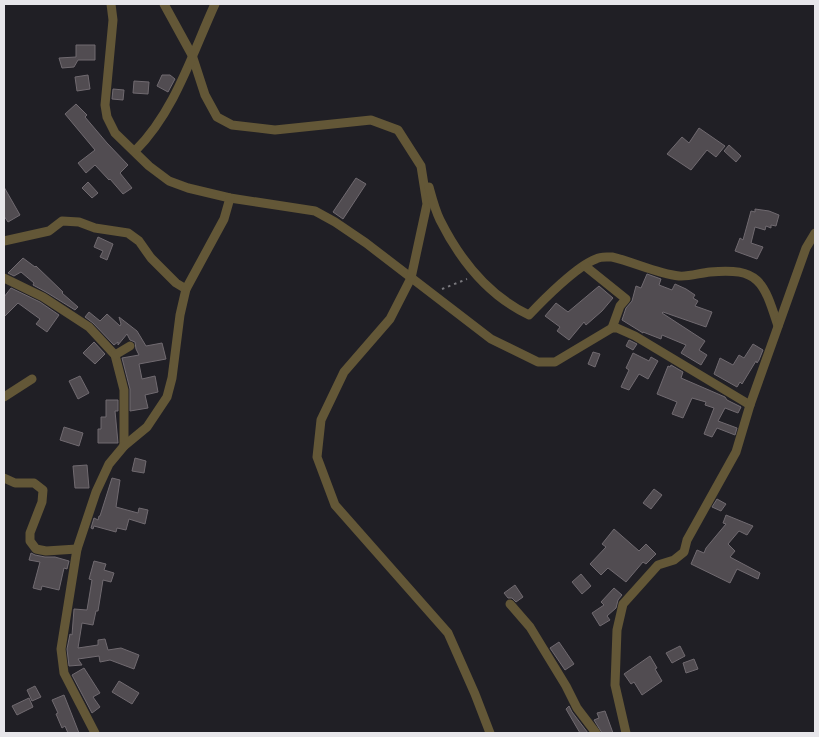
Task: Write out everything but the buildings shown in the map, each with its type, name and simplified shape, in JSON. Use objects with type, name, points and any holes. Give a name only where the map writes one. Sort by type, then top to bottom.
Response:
[{"type":"street","points":[[111,4],[113,20],[106,106],[107,117],[115,133],[149,166],[169,181],[188,188],[230,198],[314,211],[335,222],[491,339],[538,362],[555,362],[612,328],[617,328],[635,336],[750,405]]},
{"type":"street","points":[[164,4],[192,55],[205,95],[217,117],[232,125],[274,130],[371,120],[398,130],[421,166],[440,220],[468,266],[493,292],[513,307],[529,315],[566,280],[593,260],[602,256],[612,257],[680,276],[728,270],[744,273],[761,282],[768,294],[778,326]]},
{"type":"street","points":[[135,152],[155,128],[172,100],[215,4]]},
{"type":"street","points":[[421,166],[427,204],[411,278],[390,319],[344,372],[321,420],[317,457],[335,505],[448,633],[490,733]]},
{"type":"street","points":[[95,733],[64,673],[61,649],[77,549],[96,492],[110,464],[124,446],[147,427],[167,397],[172,378],[180,315],[186,288],[224,219],[230,198]]},
{"type":"street","points":[[4,241],[49,231],[62,221],[79,222],[95,228],[128,233],[139,241],[151,258],[176,284],[186,288]]},
{"type":"street","points":[[626,733],[615,685],[617,630],[623,604],[658,565],[674,560],[684,552],[687,540],[736,452],[750,405],[806,248],[815,233]]},
{"type":"street","points":[[585,266],[626,299],[620,306],[612,328]]},
{"type":"street","points":[[4,278],[42,297],[89,327],[115,355],[124,390],[124,446]]},
{"type":"street","points":[[115,355],[130,346]]},
{"type":"street","points":[[4,397],[32,379]]},
{"type":"street","points":[[4,478],[15,483],[34,483],[43,490],[42,502],[30,533],[30,541],[36,549],[46,551],[77,549]]},
{"type":"street","points":[[510,604],[530,628],[566,686],[577,708],[596,733]]},
{"type":"path","points":[[432,293],[476,275]]}]
